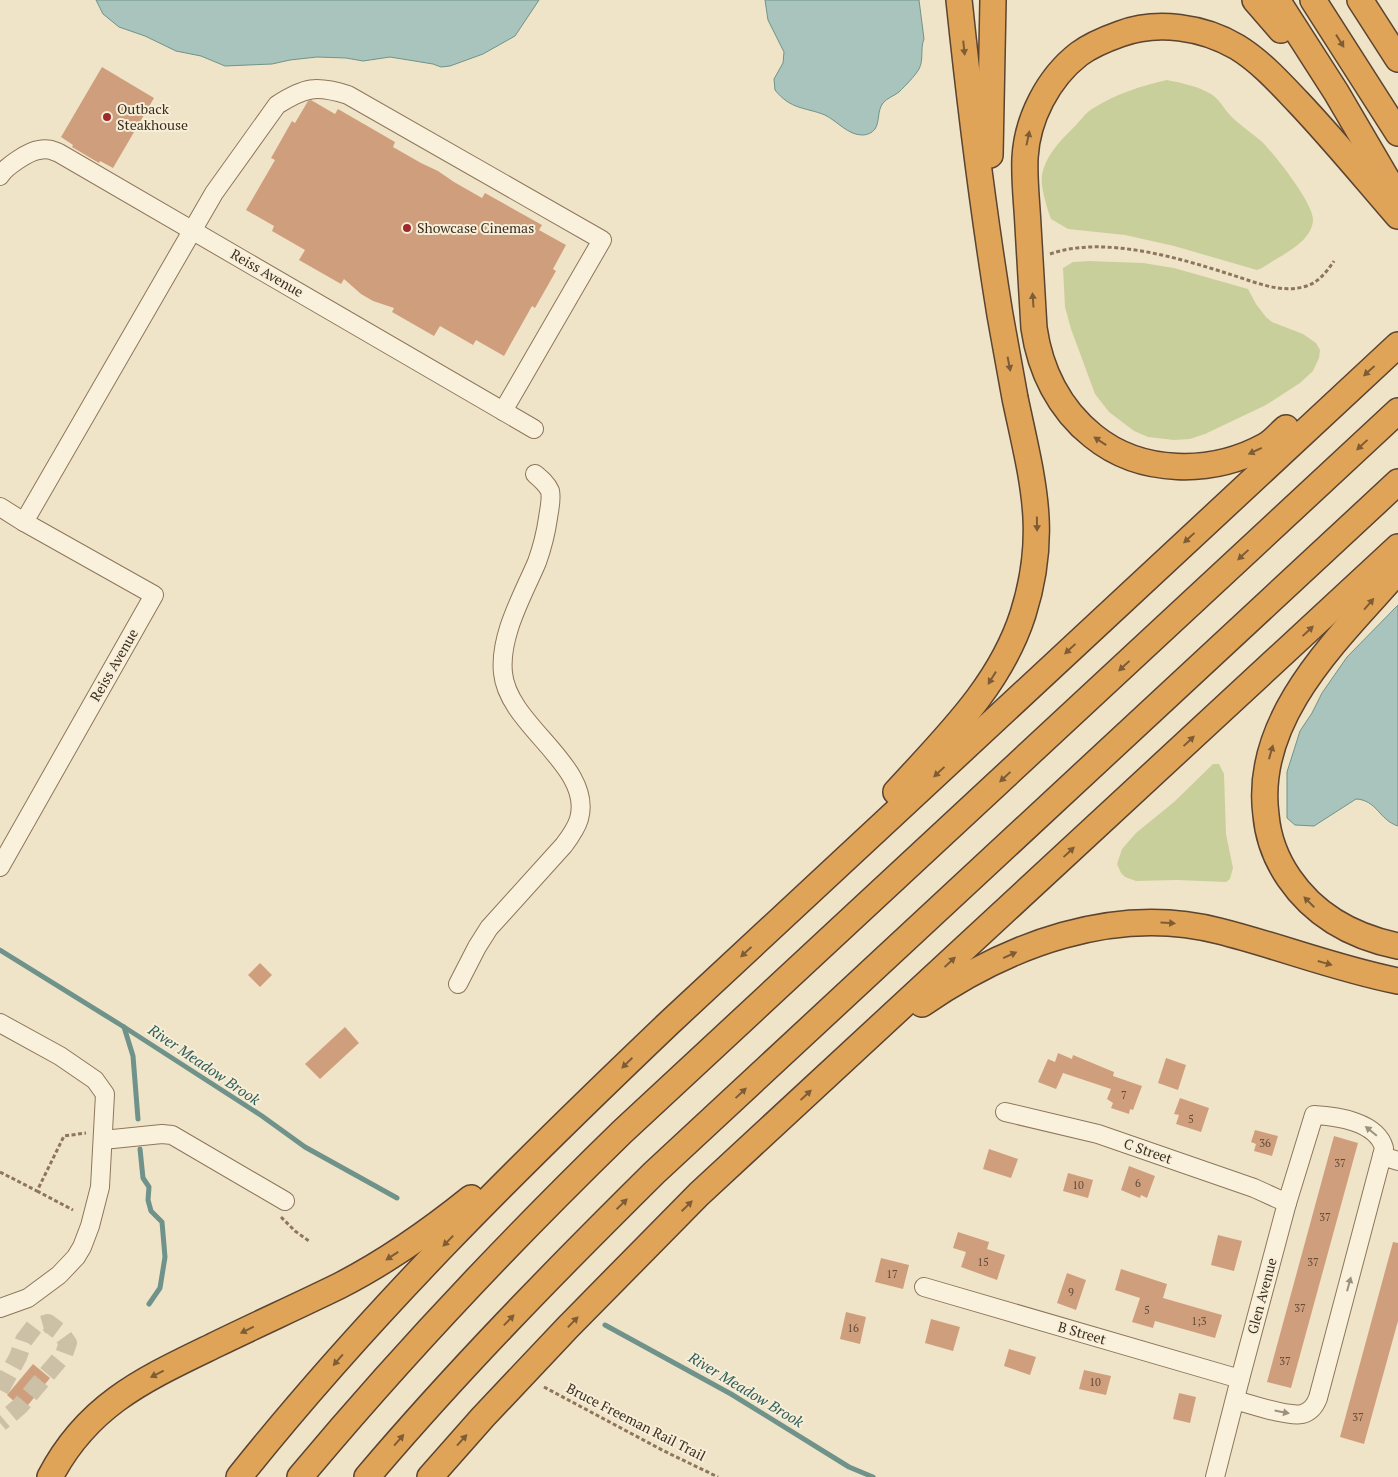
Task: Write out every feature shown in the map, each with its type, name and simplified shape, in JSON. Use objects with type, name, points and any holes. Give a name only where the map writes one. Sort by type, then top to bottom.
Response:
[{"type":"highway","points":[[782,918],[970,709],[997,671],[1016,634],[1033,577],[1036,556],[1036,505],[1033,475],[1011,374],[995,282],[973,133],[959,0]]},
{"type":"highway","points":[[993,0],[990,155],[995,282]]},
{"type":"highway","points":[[1255,0],[1305,61],[1374,158]]},
{"type":"highway","points":[[1277,0],[1336,92],[1398,198]]},
{"type":"highway","points":[[1313,0],[1398,133]]},
{"type":"highway","points":[[1360,0],[1398,59]]},
{"type":"highway","points":[[1340,398],[1294,421],[1267,445],[1228,461],[1210,466],[1171,467],[1151,464],[1122,454],[1093,436],[1068,410],[1049,380],[1037,346],[1030,262],[1025,157],[1031,126],[1042,98],[1059,73],[1080,53],[1108,38],[1140,28],[1171,27],[1204,33],[1222,39],[1255,60],[1311,115],[1398,216]]},
{"type":"highway","points":[[239,1477],[363,1333],[446,1243],[556,1131],[1398,345]]},
{"type":"highway","points":[[300,1477],[364,1401],[442,1315],[591,1162],[1398,411]]},
{"type":"highway","points":[[367,1477],[480,1351],[572,1254],[654,1173],[1398,482]]},
{"type":"highway","points":[[430,1477],[483,1417],[617,1275],[699,1194],[1398,547]]},
{"type":"highway","points":[[1398,571],[1322,657],[1295,698],[1269,758],[1264,785],[1264,804],[1266,823],[1277,858],[1290,880],[1306,899],[1324,915],[1348,929],[1378,942],[1398,946]]},
{"type":"highway","points":[[838,1067],[931,998],[991,964],[1042,942],[1073,932],[1110,925],[1150,922],[1218,930],[1353,970],[1398,981]]},
{"type":"highway","points":[[50,1477],[79,1433],[93,1418],[124,1392],[201,1352],[346,1282],[386,1259],[445,1219],[556,1131]]},
{"type":"street","points":[[24,522],[214,193],[276,105],[291,96],[309,89],[326,88],[348,95],[602,240],[503,411]]},
{"type":"street","name":"Reiss Avenue","points":[[0,176],[12,164],[37,150],[49,149],[67,156],[534,429]]},
{"type":"street","points":[[458,984],[489,928],[564,845],[574,831],[579,818],[581,801],[572,776],[519,713],[509,696],[503,674],[503,655],[510,626],[537,560],[546,531],[550,492],[545,483],[535,474]]},
{"type":"street","name":"Reiss Avenue","points":[[0,506],[24,522],[154,595],[0,865]]},
{"type":"street","points":[[0,1023],[60,1056],[95,1080],[105,1094],[102,1175],[90,1226],[82,1247],[76,1257],[59,1275],[28,1298],[0,1308]]},
{"type":"street","name":"C Street","points":[[1005,1112],[1098,1134],[1254,1188],[1287,1203]]},
{"type":"street","name":"Glen Avenue","points":[[1215,1477],[1287,1203],[1314,1115],[1327,1116],[1365,1126],[1382,1141],[1390,1159]]},
{"type":"street","points":[[103,1136],[172,1135],[285,1201]]},
{"type":"street","points":[[1234,1400],[1283,1412],[1300,1414],[1309,1411],[1314,1406],[1390,1159]]},
{"type":"street","name":"B Street","points":[[924,1287],[1240,1379]]},
{"type":"path","points":[[1030,262],[1058,252],[1078,248],[1115,248],[1172,258],[1278,288],[1302,288],[1317,281],[1326,273],[1334,261]]},
{"type":"path","points":[[37,1191],[64,1136],[103,1136]]},
{"type":"path","points":[[0,1172],[73,1210]]},
{"type":"path","name":"Bruce Freeman Rail Trail","points":[[544,1387],[664,1452],[718,1477]]},
{"type":"green space","points":[[1167,80],[1195,87],[1214,96],[1233,118],[1267,147],[1307,202],[1312,212],[1313,220],[1307,236],[1294,248],[1262,268],[1257,270],[1174,246],[1125,235],[1068,229],[1051,219],[1043,191],[1042,175],[1049,156],[1057,145],[1092,109],[1128,91]]},
{"type":"green space","points":[[1073,262],[1143,263],[1174,268],[1248,289],[1256,304],[1272,322],[1303,334],[1316,343],[1320,350],[1319,358],[1313,371],[1300,383],[1266,405],[1205,434],[1190,439],[1174,440],[1148,437],[1134,431],[1109,412],[1095,394],[1071,329],[1065,307],[1063,268]]},
{"type":"green space","points":[[1213,764],[1219,764],[1224,774],[1226,834],[1233,868],[1230,879],[1226,882],[1136,881],[1125,877],[1117,864],[1122,849],[1136,833],[1174,802]]},
{"type":"water","points":[[96,0],[539,0],[515,36],[483,54],[450,66],[441,67],[390,57],[363,61],[346,58],[317,57],[272,64],[225,66],[201,56],[176,51],[145,36],[119,27],[103,14]]},
{"type":"water","points":[[765,0],[919,0],[924,39],[919,69],[899,92],[883,103],[877,126],[872,132],[864,135],[852,133],[825,115],[793,105],[775,90],[774,79],[783,63],[784,52],[768,20]]},
{"type":"water","points":[[1398,605],[1398,826],[1386,819],[1374,806],[1363,800],[1356,799],[1314,826],[1295,825],[1287,818],[1287,772],[1300,731],[1322,693],[1347,657]]},
{"type":"building","name":"Outback Steakhouse","points":[[102,67],[154,98],[113,168],[100,161],[99,163],[72,147],[73,145],[61,137]]},
{"type":"building","name":"Showcase Cinemas","points":[[311,100],[335,114],[338,109],[395,142],[393,147],[438,171],[482,198],[485,193],[542,225],[539,230],[566,245],[553,269],[556,271],[535,308],[532,306],[504,356],[476,340],[473,345],[440,326],[434,336],[392,312],[394,308],[373,301],[361,294],[344,279],[341,284],[299,260],[305,250],[272,231],[274,226],[246,210],[275,160],[271,158],[292,121],[295,123],[308,101]]},
{"type":"building","points":[[260,963],[272,975],[260,987],[248,975]]},
{"type":"building","points":[[345,1027],[359,1043],[320,1079],[305,1064]]},
{"type":"building","points":[[1058,1053],[1072,1059],[1073,1055],[1114,1072],[1113,1076],[1142,1086],[1133,1110],[1130,1109],[1129,1114],[1111,1108],[1113,1103],[1107,1099],[1111,1089],[1063,1073],[1056,1089],[1038,1082],[1048,1059],[1055,1062]]},
{"type":"building","points":[[1166,1058],[1186,1065],[1178,1090],[1158,1083]]},
{"type":"building","points":[[1180,1098],[1209,1108],[1201,1132],[1176,1124],[1179,1115],[1174,1114]]},
{"type":"building","points":[[1255,1130],[1278,1136],[1272,1156],[1254,1151],[1256,1144],[1251,1142]]},
{"type":"building","points":[[1334,1136],[1358,1143],[1291,1388],[1267,1382]]},
{"type":"building","points":[[989,1149],[1018,1159],[1011,1178],[983,1169]]},
{"type":"building","points":[[1129,1166],[1155,1176],[1147,1198],[1141,1195],[1140,1198],[1121,1190]]},
{"type":"building","points":[[1068,1173],[1093,1180],[1088,1198],[1063,1191]]},
{"type":"building","points":[[958,1232],[989,1242],[987,1249],[1005,1255],[997,1280],[961,1267],[966,1252],[953,1248]]},
{"type":"building","points":[[1218,1235],[1242,1241],[1234,1271],[1211,1265]]},
{"type":"building","points":[[1393,1242],[1398,1243],[1398,1321],[1364,1444],[1340,1437]]},
{"type":"building","points":[[881,1258],[909,1265],[903,1289],[875,1282]]},
{"type":"building","points":[[1121,1269],[1167,1284],[1163,1298],[1222,1315],[1215,1338],[1155,1321],[1153,1328],[1132,1322],[1140,1298],[1115,1290]]},
{"type":"building","points":[[1067,1273],[1086,1280],[1076,1310],[1057,1303]]},
{"type":"building","points":[[846,1312],[866,1317],[860,1344],[840,1339]]},
{"type":"building","points":[[931,1319],[960,1327],[953,1351],[925,1343]]},
{"type":"building","points":[[1009,1349],[1036,1357],[1030,1375],[1004,1366]]},
{"type":"building","points":[[33,1364],[50,1378],[24,1410],[7,1395]]},
{"type":"building","points":[[1084,1370],[1111,1376],[1106,1395],[1079,1389]]},
{"type":"building","points":[[1179,1393],[1196,1397],[1190,1423],[1173,1419]]},
{"type":"waterway","name":"River Meadow Brook","points":[[0,950],[262,1116],[305,1147],[397,1198]]},
{"type":"waterway","points":[[124,1027],[133,1056],[138,1119]]},
{"type":"waterway","points":[[140,1149],[143,1178],[149,1187],[148,1200],[151,1211],[162,1222],[165,1257],[160,1288],[149,1304]]},
{"type":"waterway","name":"River Meadow Brook","points":[[605,1325],[731,1394],[849,1467],[873,1477]]},
{"type":"tunnel","points":[[0,1390],[18,1357],[24,1340],[34,1327],[48,1323],[60,1332],[68,1343],[64,1354],[20,1406],[0,1423]]},
{"type":"place","name":"Outback Steakhouse","points":[[107,117]]},
{"type":"place","name":"Showcase Cinemas","points":[[407,228]]}]
